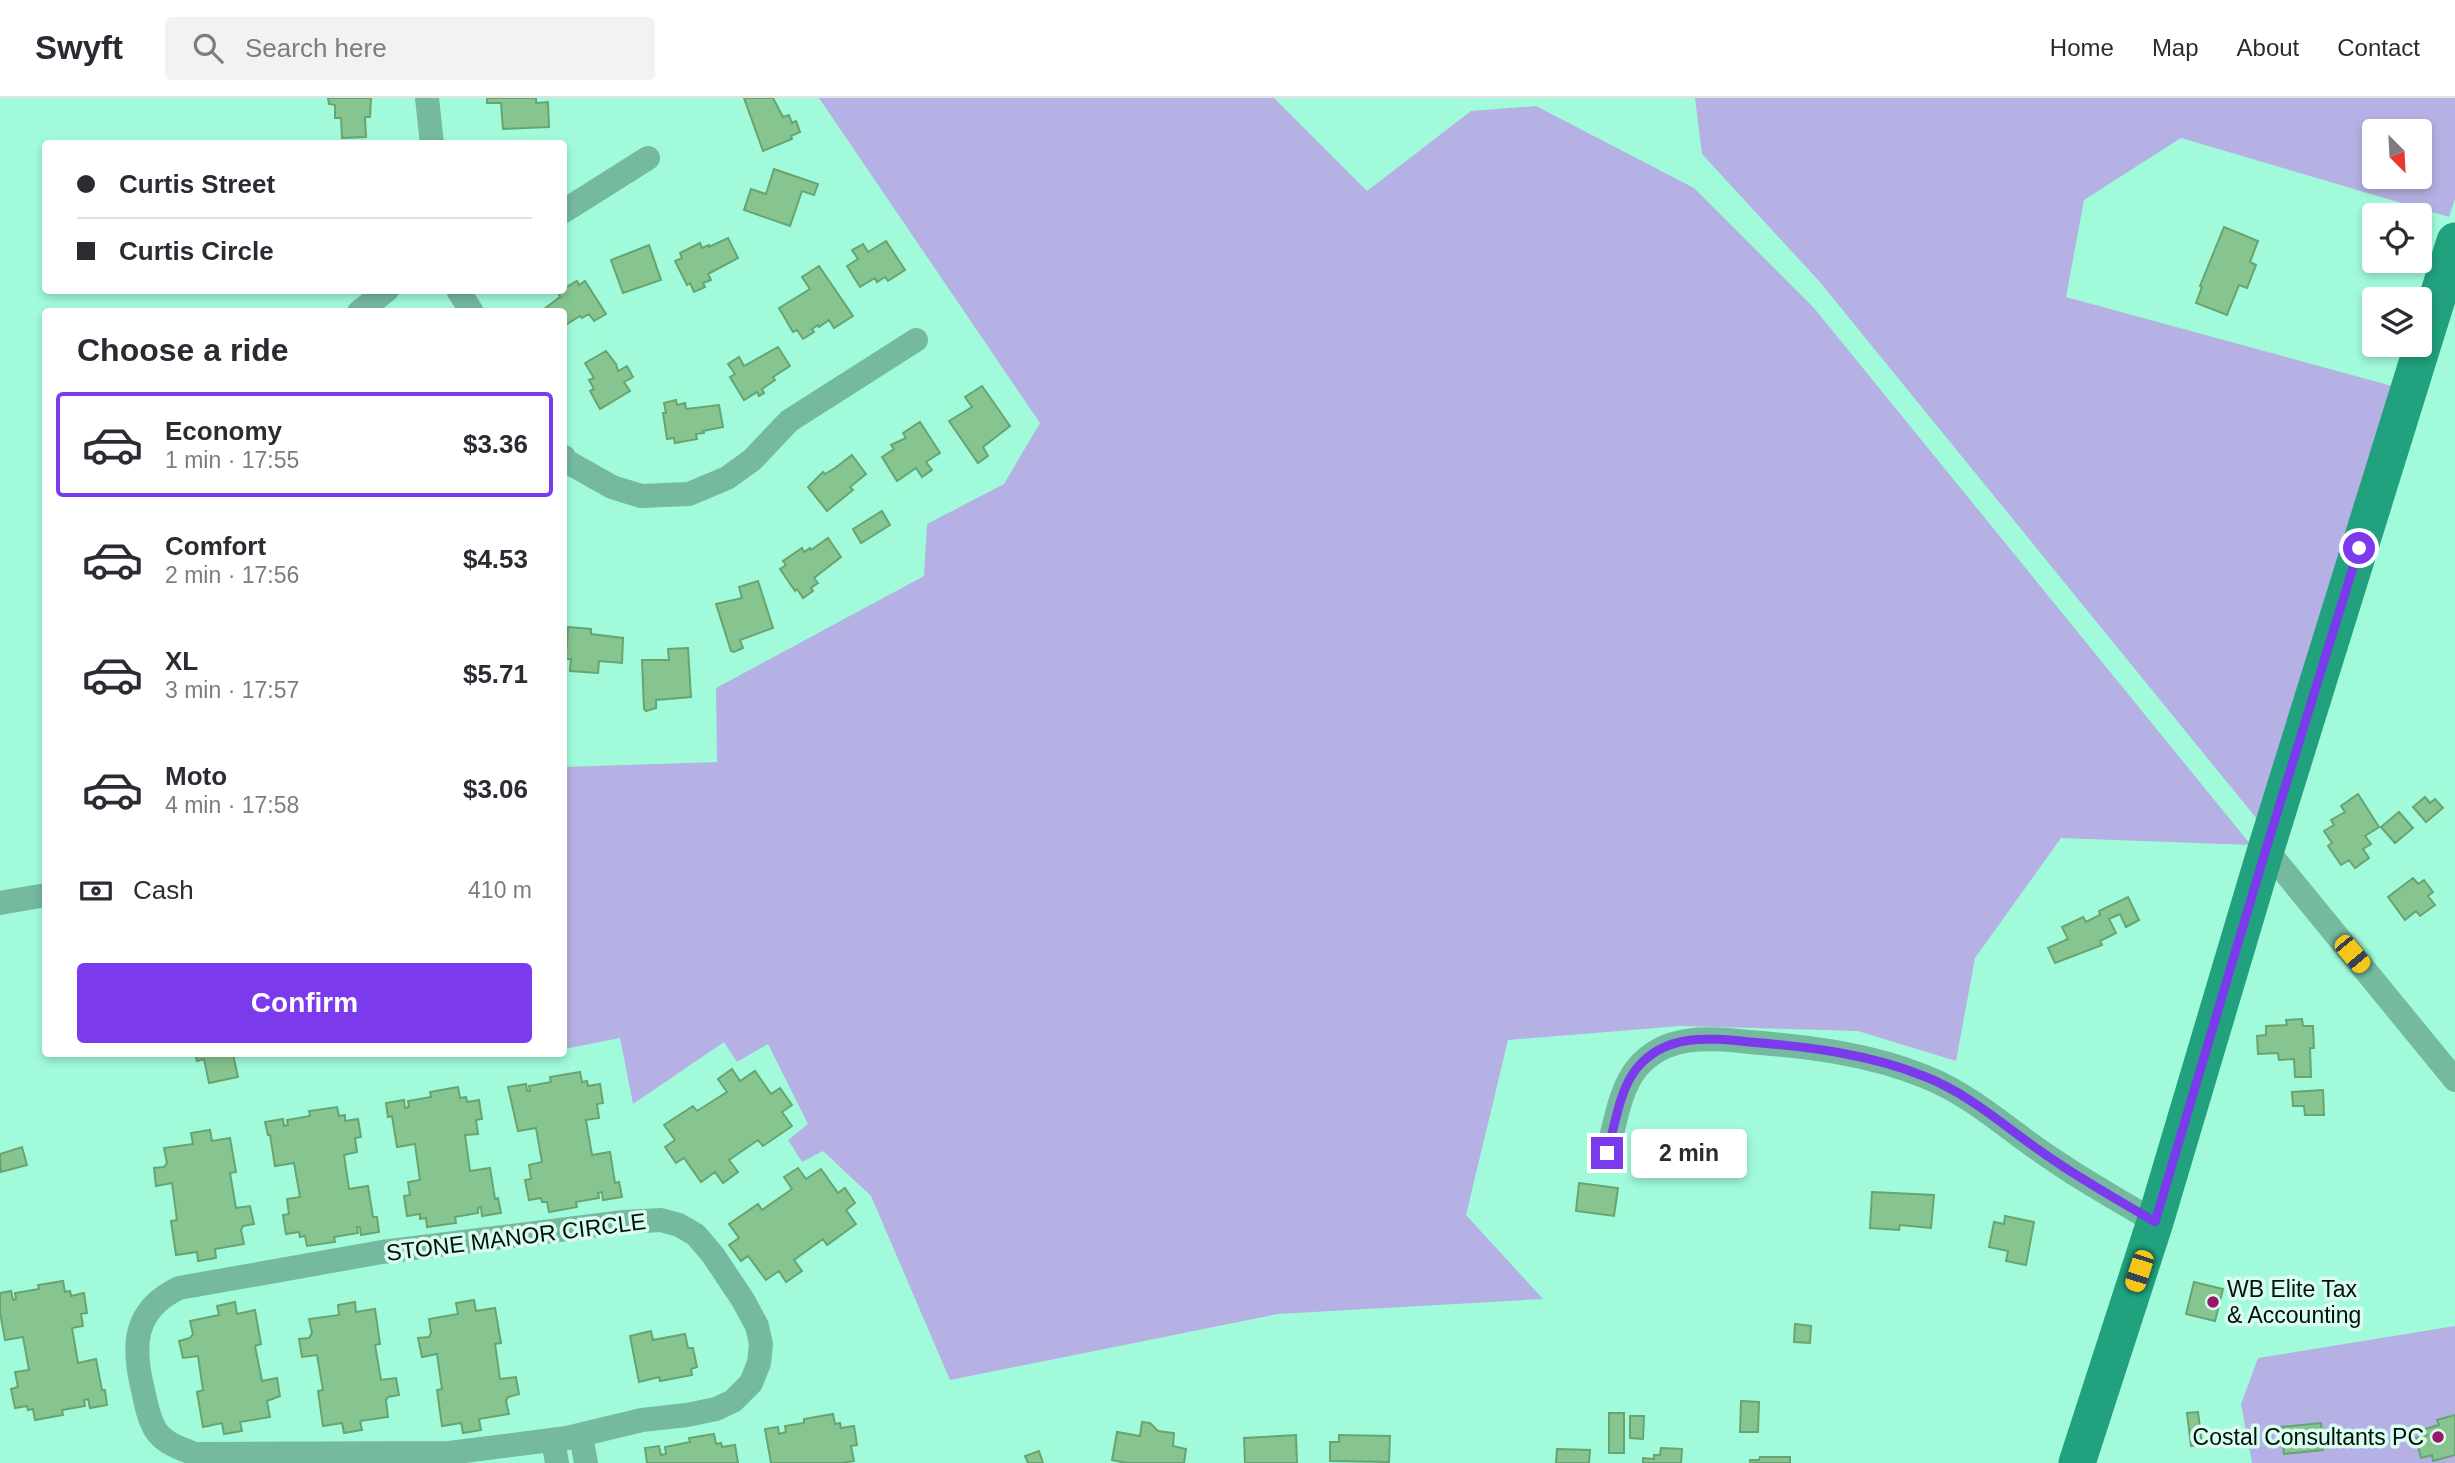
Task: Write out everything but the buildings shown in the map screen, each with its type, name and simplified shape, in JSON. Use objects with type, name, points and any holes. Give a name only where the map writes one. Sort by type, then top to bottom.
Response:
[{"type":"street","points":[[427,98],[432,140]]},
{"type":"street","points":[[567,209],[648,158]]},
{"type":"street","points":[[2077,1463],[2155,1222],[2266,849],[2455,241]]},
{"type":"street","points":[[364,308],[382,294]]},
{"type":"street","points":[[567,462],[612,487],[641,496],[689,494],[727,478],[752,460],[789,421],[916,340]]},
{"type":"street","points":[[2266,849],[2455,1080]]},
{"type":"street","points":[[0,903],[42,896]]},
{"type":"street","points":[[1607,1153],[1626,1086],[1636,1069],[1651,1054],[1669,1044],[1688,1039],[1720,1039],[1800,1046],[1847,1053],[1930,1078],[1979,1107],[2054,1161],[2155,1222]]},
{"type":"street","name":"STONE MANOR CIRCLE","points":[[661,1220],[679,1225],[696,1235],[713,1255],[757,1326],[761,1344],[759,1363],[751,1383],[739,1397],[716,1409],[642,1420],[582,1435],[555,1452],[195,1454],[175,1446],[156,1431],[138,1372],[136,1339],[151,1308],[179,1288],[382,1252],[624,1222],[661,1220]]},
{"type":"street","points":[[582,1435],[586,1463]]},
{"type":"shaded area","points":[[819,98],[1274,98],[1367,191],[1471,111],[1536,106],[1694,188],[1814,308],[2251,845],[2061,838],[1975,958],[1956,1061],[1858,1031],[1680,1026],[1508,1040],[1466,1215],[1543,1299],[1278,1314],[950,1380],[871,1196],[823,1151],[802,1162],[788,1140],[808,1124],[768,1044],[737,1062],[724,1042],[633,1104],[620,1038],[567,1048],[567,767],[717,762],[716,688],[924,576],[927,524],[1004,484],[1040,423]]},
{"type":"shaded area","points":[[1695,98],[2455,98],[2455,199],[2449,217],[2432,212],[2432,203],[2402,203],[2181,138],[2084,200],[2066,297],[2392,386],[2257,819],[1819,281],[1702,154]]},
{"type":"shaded area","points":[[2455,1326],[2455,1463],[2252,1463],[2241,1404],[2258,1358]]},
{"type":"place","name":"WB Elite Tax & Accounting","points":[[2213,1302]]},
{"type":"place","name":"Costal Consultants PC","points":[[2438,1437]]},
{"type":"route","points":[[1607,1153],[1626,1086],[1636,1069],[1651,1054],[1669,1044],[1688,1039],[1720,1039],[1800,1046],[1847,1053],[1930,1078],[1979,1107],[2054,1161],[2155,1222],[2359,548]]}]
